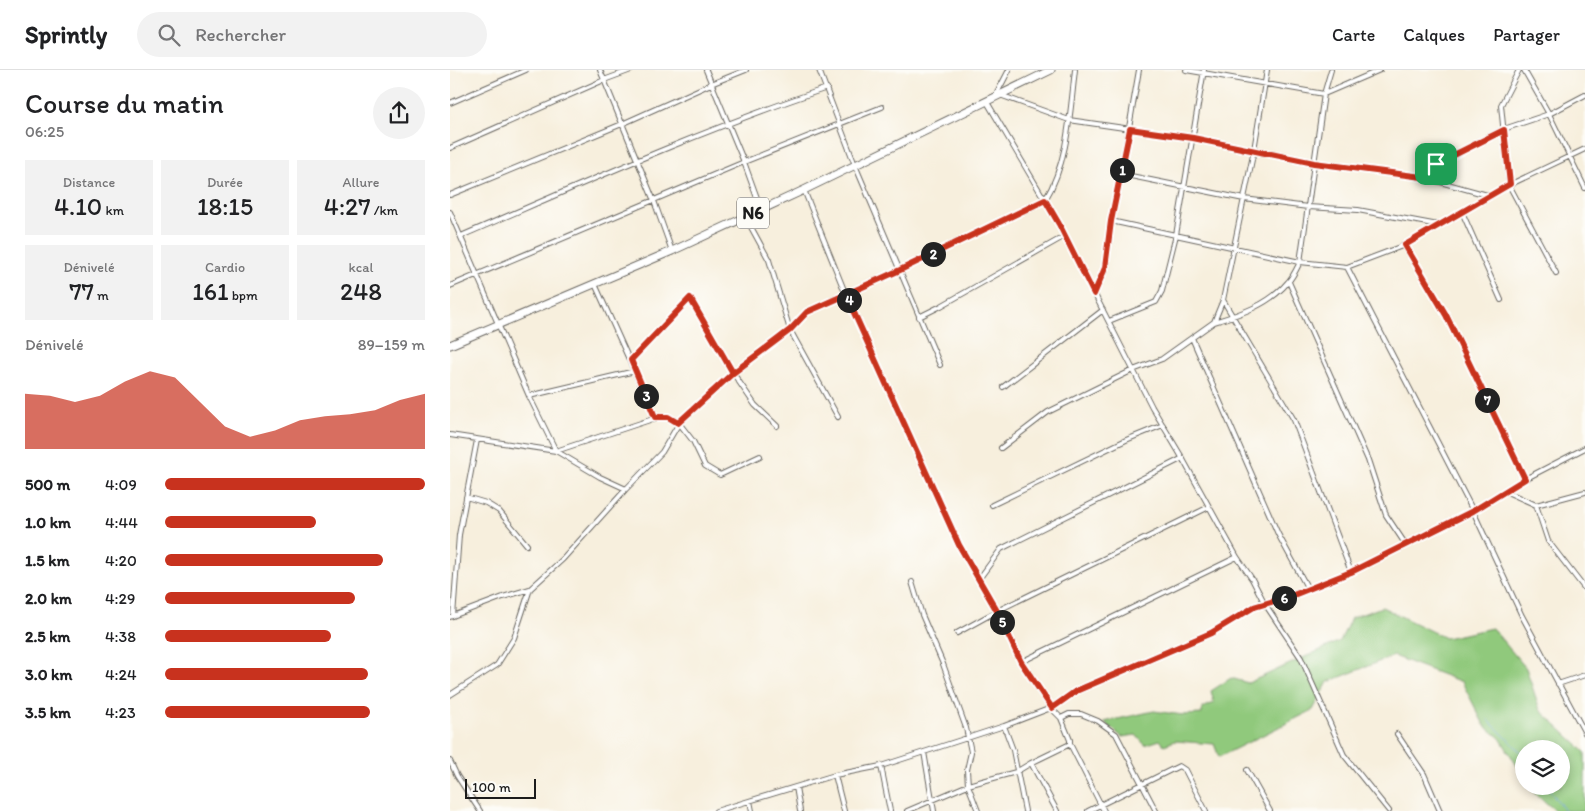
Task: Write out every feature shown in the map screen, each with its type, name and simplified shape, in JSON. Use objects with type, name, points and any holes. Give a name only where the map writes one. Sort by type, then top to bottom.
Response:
[{"type":"highway","name":"N6","points":[[450,345],[672,251],[804,190],[1051,70]]},
{"type":"street","points":[[450,103],[526,70]]},
{"type":"street","points":[[600,70],[638,160],[672,251]]},
{"type":"street","points":[[450,148],[630,70]]},
{"type":"street","points":[[706,70],[762,209]]},
{"type":"street","points":[[450,195],[622,124],[746,70]]},
{"type":"street","points":[[819,70],[855,165],[940,365]]},
{"type":"street","points":[[1009,70],[997,96],[1069,120],[1193,138],[1314,163],[1422,177],[1491,196]]},
{"type":"street","points":[[477,440],[459,535],[451,616],[530,589],[562,559],[662,452],[678,423],[733,373],[790,330],[807,312],[900,270],[1045,200],[1054,185],[1069,120],[1075,70]]},
{"type":"street","points":[[1094,294],[1105,268],[1111,221],[1130,129],[1139,70]]},
{"type":"street","points":[[1186,70],[1324,94],[1380,70]]},
{"type":"street","points":[[1214,322],[1223,300],[1254,150],[1267,70]]},
{"type":"street","points":[[1001,448],[1048,412],[1133,370],[1162,358],[1214,322],[1263,305],[1289,282],[1300,262],[1324,94],[1331,70]]},
{"type":"street","points":[[1519,70],[1501,105],[1510,184],[1556,273]]},
{"type":"street","points":[[1524,70],[1549,114],[1585,188]]},
{"type":"street","points":[[1108,322],[1156,302],[1162,291],[1176,235],[1204,72]]},
{"type":"street","points":[[461,236],[638,160],[783,102],[826,88]]},
{"type":"street","points":[[1422,177],[1436,164],[1504,130],[1549,114],[1585,95]]},
{"type":"street","points":[[987,102],[1065,236],[1133,370],[1237,557],[1252,579],[1265,604],[1301,658],[1344,755],[1389,811]]},
{"type":"street","points":[[450,286],[744,162],[882,107]]},
{"type":"street","points":[[1111,221],[1300,262],[1347,267],[1405,245],[1510,184],[1585,149]]},
{"type":"street","points":[[1121,174],[1244,199],[1308,207],[1358,210],[1439,226]]},
{"type":"street","points":[[804,190],[846,295],[959,545],[997,611],[1021,662],[1052,708],[1061,718],[1070,744],[1104,811]]},
{"type":"street","points":[[450,212],[497,324],[556,451]]},
{"type":"street","points":[[1462,212],[1501,300]]},
{"type":"street","points":[[745,216],[769,260],[790,330],[838,417]]},
{"type":"street","points":[[919,316],[941,306],[1065,236]]},
{"type":"street","points":[[1405,245],[1446,315],[1525,479]]},
{"type":"street","points":[[1347,267],[1473,511],[1522,616],[1585,733]]},
{"type":"street","points":[[1289,282],[1368,460],[1386,515],[1406,544]]},
{"type":"street","points":[[595,284],[631,360],[655,417]]},
{"type":"street","points":[[631,360],[690,298],[733,373],[755,405],[777,426]]},
{"type":"street","points":[[1223,300],[1294,420],[1351,572]]},
{"type":"street","points":[[1003,387],[1103,310]]},
{"type":"street","points":[[1192,338],[1278,534],[1308,589]]},
{"type":"street","points":[[529,396],[636,372]]},
{"type":"street","points":[[556,451],[655,417],[668,417],[678,423],[694,442],[705,466],[720,475],[760,456]]},
{"type":"street","points":[[992,505],[1126,440],[1163,425]]},
{"type":"street","points":[[450,435],[556,451],[600,477],[626,489]]},
{"type":"street","points":[[716,811],[835,775],[881,766],[1004,726],[1052,708],[1076,691],[1211,633],[1254,607],[1351,572],[1473,511],[1507,492],[1525,479],[1585,448]]},
{"type":"street","points":[[979,579],[1001,549],[1183,458]]},
{"type":"street","points":[[1507,492],[1536,505],[1585,492]]},
{"type":"street","points":[[466,497],[486,503],[499,511],[527,545]]},
{"type":"street","points":[[1536,505],[1548,541],[1585,588]]},
{"type":"street","points":[[957,634],[997,611],[1209,507]]},
{"type":"street","points":[[1021,662],[1237,557]]},
{"type":"street","points":[[912,582],[922,615],[943,664],[966,728],[971,752],[968,785],[978,811]]},
{"type":"street","points":[[450,695],[497,665],[514,638],[530,589]]},
{"type":"street","points":[[1558,684],[1585,674]]},
{"type":"street","points":[[1061,718],[1069,714],[1081,714],[1098,721],[1116,734],[1156,811]]},
{"type":"street","points":[[1004,726],[1013,750],[1025,811]]},
{"type":"street","points":[[1397,734],[1424,774],[1440,811]]},
{"type":"street","points":[[907,811],[968,785],[1016,772],[1070,744]]},
{"type":"street","points":[[924,752],[934,811]]},
{"type":"street","points":[[450,761],[457,776],[480,811]]},
{"type":"street","points":[[1031,763],[1057,811]]},
{"type":"street","points":[[881,766],[890,811]]},
{"type":"street","points":[[1088,811],[1182,766],[1206,811]]},
{"type":"street","points":[[1247,770],[1270,811]]},
{"type":"street","points":[[835,775],[844,811]]},
{"type":"street","points":[[450,779],[457,776]]},
{"type":"street","points":[[796,787],[800,811]]},
{"type":"street","points":[[750,801],[752,811]]},
{"type":"green space","points":[[1382,607],[1445,638],[1492,628],[1526,668],[1540,710],[1585,752],[1585,811],[1556,811],[1537,795],[1570,795],[1570,740],[1515,740],[1515,762],[1500,738],[1484,725],[1462,682],[1393,656],[1328,682],[1313,710],[1219,757],[1214,744],[1175,741],[1164,745],[1160,740],[1145,745],[1136,735],[1122,737],[1104,722],[1154,711],[1183,715],[1202,714],[1202,708],[1214,703],[1211,691],[1231,678],[1248,683],[1340,641],[1351,618]]},
{"type":"waterway","points":[[1488,720],[1515,746]]},
{"type":"waterway","points":[[1553,795],[1565,811]]},
{"type":"route","points":[[1436,164],[1422,177],[1314,163],[1193,138],[1130,129],[1111,221],[1105,268],[1094,294],[1045,200],[900,270],[807,312],[790,330],[733,373],[678,423],[668,417],[655,417],[631,360],[690,298],[733,373],[790,330],[807,312],[846,295],[959,545],[997,611],[1021,662],[1052,708],[1076,691],[1211,633],[1254,607],[1291,596],[1351,572],[1473,511],[1507,492],[1525,479],[1446,315],[1405,245],[1510,184],[1504,130],[1436,164]]}]
